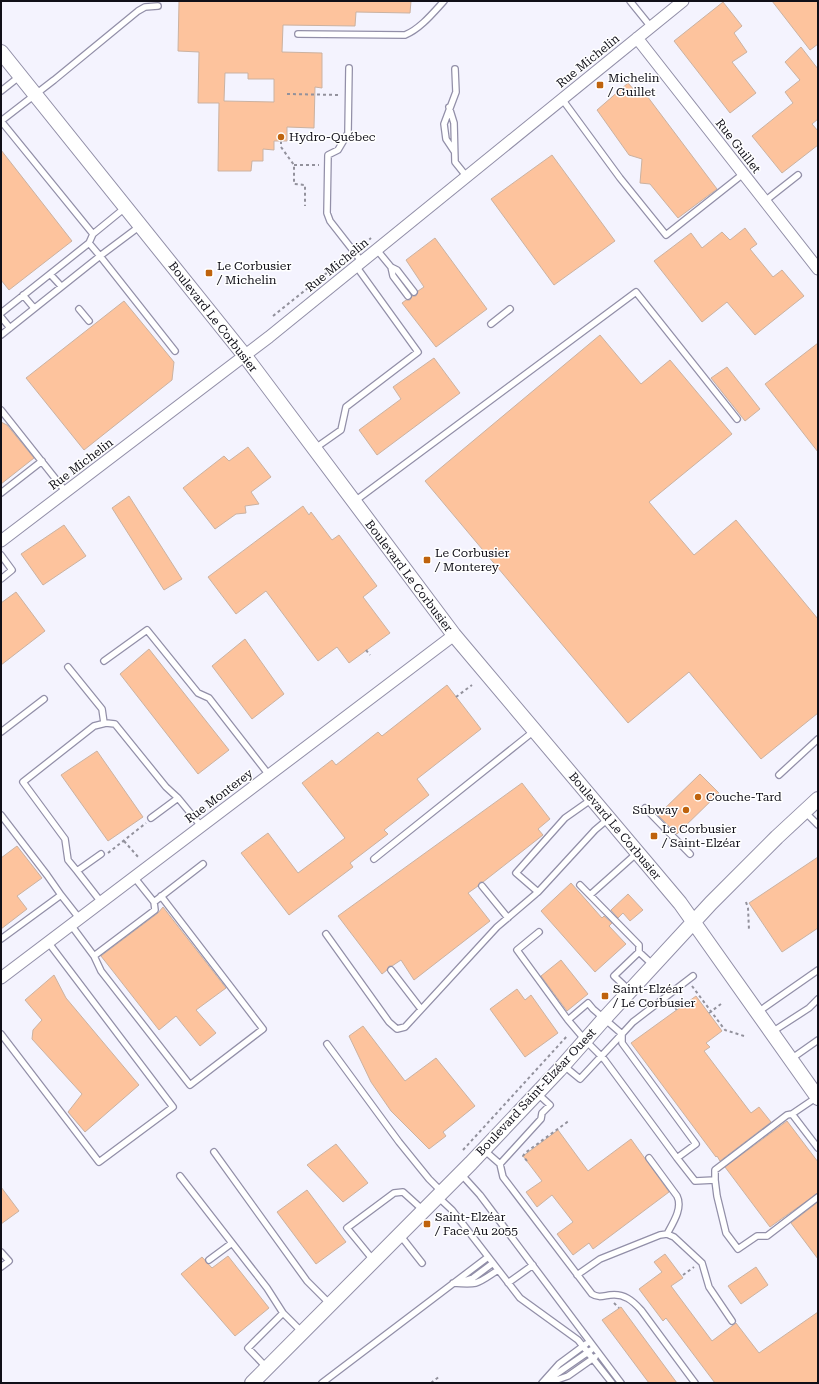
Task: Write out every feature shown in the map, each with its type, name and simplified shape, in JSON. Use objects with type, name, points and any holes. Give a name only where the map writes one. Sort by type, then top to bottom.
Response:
[{"type":"street","name":"Rue Michelin","points":[[1,541],[245,356],[683,1]]},
{"type":"street","name":"Rue Guillet","points":[[637,38],[818,269]]},
{"type":"street","name":"Boulevard Le Corbusier","points":[[1,52],[245,356],[454,635],[680,903],[818,1097]]},
{"type":"street","name":"Rue Monterey","points":[[1,978],[454,635]]},
{"type":"street","name":"Boulevard Saint-Elzéar Ouest","points":[[252,1383],[484,1150],[693,922],[772,842],[818,799]]},
{"type":"lane","points":[[298,34],[405,35],[411,32],[430,16],[444,1]]},
{"type":"lane","points":[[630,1],[651,27]]},
{"type":"lane","points":[[93,234],[1,121],[138,11],[151,3],[158,6]]},
{"type":"lane","points":[[314,449],[341,430],[346,408],[418,352],[359,264],[354,252],[330,221],[327,213],[328,155],[338,150],[348,133],[349,68]]},
{"type":"lane","points":[[454,151],[446,139],[444,124],[449,106],[456,92],[455,70]]},
{"type":"lane","points":[[1,91],[20,76]]},
{"type":"lane","points":[[562,99],[620,178],[666,235],[743,174]]},
{"type":"lane","points":[[449,106],[456,138],[454,151],[456,164],[467,176]]},
{"type":"lane","points":[[764,202],[798,175]]},
{"type":"lane","points":[[1,313],[89,243],[93,234],[126,207]]},
{"type":"lane","points":[[1,336],[61,286],[140,226]]},
{"type":"lane","points":[[89,243],[175,351]]},
{"type":"lane","points":[[377,250],[391,267],[397,270],[414,292]]},
{"type":"lane","points":[[391,267],[393,276],[408,296]]},
{"type":"lane","points":[[50,274],[61,286]]},
{"type":"lane","points":[[353,502],[636,292],[737,419]]},
{"type":"lane","points":[[23,295],[34,308]]},
{"type":"lane","points":[[79,309],[89,321]]},
{"type":"lane","points":[[491,324],[510,309]]},
{"type":"lane","points":[[1,317],[10,328]]},
{"type":"lane","points":[[1,410],[66,492]]},
{"type":"lane","points":[[1,493],[42,462]]},
{"type":"lane","points":[[1,555],[12,570],[1,579]]},
{"type":"lane","points":[[104,661],[147,630],[198,693],[208,698],[268,775]]},
{"type":"lane","points":[[68,667],[102,709],[104,723]]},
{"type":"lane","points":[[1,732],[44,699]]},
{"type":"lane","points":[[101,902],[68,860],[65,840],[23,782],[94,726],[111,722],[116,724],[166,787],[178,798],[201,826]]},
{"type":"lane","points":[[374,859],[534,731]]},
{"type":"lane","points":[[779,775],[818,739]]},
{"type":"lane","points":[[151,818],[178,798]]},
{"type":"lane","points":[[538,892],[516,872],[565,818],[592,799]]},
{"type":"lane","points":[[645,808],[690,854]]},
{"type":"lane","points":[[804,811],[818,825]]},
{"type":"lane","points":[[1,815],[47,875],[60,895],[102,971],[190,1085],[263,1029],[161,896]]},
{"type":"lane","points":[[326,934],[393,1027],[397,1030],[405,1027],[497,927],[538,892],[608,818]]},
{"type":"lane","points":[[590,895],[638,853]]},
{"type":"lane","points":[[77,871],[101,854]]},
{"type":"lane","points":[[154,902],[203,864]]},
{"type":"lane","points":[[94,956],[155,910],[154,902],[134,877]]},
{"type":"lane","points":[[580,885],[639,945],[639,952],[614,976],[630,990]]},
{"type":"lane","points":[[482,886],[508,918]]},
{"type":"lane","points":[[1,940],[60,895]]},
{"type":"lane","points":[[539,932],[517,950],[568,1020],[601,1056],[695,1181],[715,1180]]},
{"type":"lane","points":[[1,1034],[99,1162],[173,1107],[48,942]]},
{"type":"lane","points":[[639,952],[654,965]]},
{"type":"lane","points":[[391,970],[421,1010]]},
{"type":"lane","points":[[758,1012],[818,970]]},
{"type":"lane","points":[[563,1064],[580,1079],[633,1022],[693,976]]},
{"type":"lane","points":[[772,1032],[809,1008],[818,999]]},
{"type":"lane","points":[[568,1020],[588,1003],[622,1034]]},
{"type":"lane","points":[[622,1034],[622,1043],[696,1144],[677,1158]]},
{"type":"lane","points":[[790,1059],[818,1040]]},
{"type":"lane","points":[[327,1044],[399,1142],[520,1298],[562,1327],[584,1346],[612,1383]]},
{"type":"lane","points":[[500,1164],[542,1119],[542,1113],[550,1105],[537,1093]]},
{"type":"lane","points":[[818,1097],[792,1114],[787,1115],[715,1170],[717,1196],[726,1233],[738,1249],[757,1236],[766,1236],[818,1197]]},
{"type":"lane","points":[[792,1114],[818,1148]]},
{"type":"lane","points":[[484,1150],[500,1164],[503,1177],[594,1296],[601,1297],[621,1295],[636,1304],[695,1383]]},
{"type":"lane","points":[[214,1152],[307,1281],[330,1304]]},
{"type":"lane","points":[[649,1158],[677,1196],[679,1201],[678,1211],[668,1234]]},
{"type":"lane","points":[[460,1174],[480,1195],[622,1383]]},
{"type":"lane","points":[[180,1176],[276,1300],[283,1313],[302,1332]]},
{"type":"lane","points":[[374,1261],[347,1228],[394,1193],[403,1192],[424,1211]]},
{"type":"lane","points":[[577,1275],[600,1259],[660,1235],[668,1234],[674,1237],[702,1263],[709,1287],[732,1321]]},
{"type":"lane","points":[[400,1235],[422,1263]]},
{"type":"lane","points":[[209,1260],[232,1243]]},
{"type":"lane","points":[[1,1252],[9,1261],[1,1267]]},
{"type":"lane","points":[[322,1383],[488,1257]]},
{"type":"lane","points":[[453,1283],[473,1278],[493,1263]]},
{"type":"lane","points":[[508,1283],[533,1265]]},
{"type":"lane","points":[[453,1283],[471,1285],[479,1284],[498,1270]]},
{"type":"lane","points":[[266,1368],[248,1348],[283,1313]]},
{"type":"lane","points":[[543,1383],[558,1364],[590,1341]]},
{"type":"lane","points":[[543,1383],[595,1347]]},
{"type":"lane","points":[[548,1383],[568,1376],[599,1354]]},
{"type":"path","points":[[287,94],[342,95]]},
{"type":"path","points":[[280,141],[281,147],[294,165],[294,184],[305,185],[305,206]]},
{"type":"path","points":[[294,165],[310,165]]},
{"type":"path","name":"Rue Michelin","points":[[273,316],[371,238]]},
{"type":"path","points":[[366,650],[370,655]]},
{"type":"path","points":[[456,697],[472,685]]},
{"type":"path","points":[[109,852],[143,826]]},
{"type":"path","points":[[124,841],[139,858]]},
{"type":"path","points":[[746,902],[748,908],[749,930]]},
{"type":"path","points":[[697,993],[725,1030],[744,1036]]},
{"type":"path","points":[[674,999],[673,1005],[677,1010]]},
{"type":"path","points":[[710,1012],[721,1004]]},
{"type":"path","name":"Boulevard Saint-Elzéar Ouest","points":[[463,1150],[568,1035]]},
{"type":"path","points":[[527,1161],[523,1156],[524,1153],[570,1120]]},
{"type":"path","points":[[683,1275],[692,1269]]},
{"type":"path","points":[[613,1301],[618,1308]]},
{"type":"path","points":[[431,1383],[440,1376]]},
{"type":"building","points":[[179,1],[411,1],[410,13],[356,12],[355,26],[283,25],[282,52],[322,53],[322,88],[315,87],[314,128],[287,127],[287,141],[274,141],[274,150],[263,149],[263,161],[252,161],[251,171],[218,171],[219,103],[198,103],[199,52],[178,51]],"holes":[[[225,73],[248,73],[248,79],[274,79],[274,102],[224,101]]]},
{"type":"building","points":[[772,1],[818,1],[818,44],[810,50]]},
{"type":"building","points":[[723,2],[742,26],[734,33],[747,52],[732,62],[756,93],[730,113],[674,41]]},
{"type":"building","points":[[801,47],[818,69],[818,119],[812,124],[818,131],[818,145],[782,173],[752,136],[793,103],[785,92],[800,80],[785,62]]},
{"type":"building","points":[[628,83],[635,91],[641,88],[717,189],[678,218],[650,184],[640,183],[642,159],[629,155],[597,110]]},
{"type":"building","points":[[1,150],[72,241],[9,290],[1,280]]},
{"type":"building","points":[[552,155],[615,241],[554,285],[491,199]]},
{"type":"building","points":[[745,228],[757,244],[750,249],[773,277],[782,270],[804,296],[755,335],[727,302],[702,322],[654,261],[691,233],[702,248],[722,232],[730,240]]},
{"type":"building","points":[[435,238],[487,309],[436,347],[402,303],[406,300],[410,300],[412,296],[416,296],[418,291],[424,287],[406,260]]},
{"type":"building","points":[[124,301],[174,362],[172,380],[84,450],[26,378]]},
{"type":"building","points":[[600,335],[641,384],[670,360],[732,434],[649,502],[694,555],[736,520],[818,619],[818,713],[761,759],[689,672],[628,723],[425,481]]},
{"type":"building","points":[[818,343],[818,452],[765,384]]},
{"type":"building","points":[[434,358],[460,393],[377,455],[359,430],[401,399],[393,387]]},
{"type":"building","points":[[727,367],[760,409],[745,421],[711,378]]},
{"type":"building","points":[[1,422],[7,425],[34,458],[1,484]]},
{"type":"building","points":[[248,447],[271,477],[251,492],[259,504],[245,506],[246,513],[236,514],[215,529],[183,488],[224,456],[229,461]]},
{"type":"building","points":[[129,496],[182,579],[164,590],[112,508]]},
{"type":"building","points":[[303,506],[309,515],[311,512],[332,540],[339,535],[377,586],[363,597],[390,633],[349,663],[337,647],[318,661],[266,591],[236,614],[208,577]]},
{"type":"building","points":[[64,525],[86,556],[43,585],[21,554]]},
{"type":"building","points":[[16,592],[45,631],[1,665],[1,603]]},
{"type":"building","points":[[245,639],[284,694],[252,719],[212,666]]},
{"type":"building","points":[[149,649],[229,750],[198,774],[120,674]]},
{"type":"building","points":[[447,685],[481,729],[417,779],[429,795],[384,830],[388,834],[350,863],[353,867],[289,915],[241,853],[268,833],[298,873],[345,838],[302,783],[332,760],[336,765],[378,732],[382,736]]},
{"type":"building","points":[[97,751],[143,817],[108,841],[61,775]]},
{"type":"building","points":[[700,774],[719,793],[677,834],[658,815]]},
{"type":"building","points":[[522,783],[550,819],[538,829],[543,835],[483,882],[480,882],[478,886],[468,893],[490,921],[414,980],[401,960],[392,966],[389,966],[382,974],[338,916]]},
{"type":"building","points":[[17,846],[42,878],[17,896],[27,909],[1,929],[1,858]]},
{"type":"building","points":[[818,857],[818,928],[782,952],[749,903]]},
{"type":"building","points":[[571,883],[602,918],[604,916],[612,923],[609,926],[626,944],[595,972],[541,911]]},
{"type":"building","points":[[628,894],[643,910],[630,921],[623,913],[618,918],[611,910]]},
{"type":"building","points":[[163,907],[226,988],[196,1010],[216,1033],[200,1046],[176,1016],[159,1030],[101,956],[158,913]]},
{"type":"building","points":[[561,960],[588,994],[567,1011],[541,976]]},
{"type":"building","points":[[54,975],[66,998],[139,1085],[85,1132],[68,1112],[82,1094],[32,1039],[33,1030],[42,1020],[25,1000]]},
{"type":"building","points":[[517,989],[525,1000],[531,995],[558,1033],[525,1057],[490,1009]]},
{"type":"building","points":[[696,996],[722,1031],[706,1043],[710,1047],[704,1051],[751,1113],[759,1107],[771,1122],[720,1161],[631,1043]]},
{"type":"building","points":[[363,1026],[405,1081],[436,1058],[475,1106],[443,1132],[446,1136],[429,1149],[391,1111],[371,1082],[349,1036]]},
{"type":"building","points":[[787,1121],[818,1162],[818,1193],[770,1227],[725,1167]]},
{"type":"building","points":[[558,1130],[588,1171],[631,1139],[669,1192],[593,1249],[589,1243],[573,1255],[557,1234],[573,1222],[552,1195],[537,1207],[526,1192],[542,1181],[523,1156]]},
{"type":"building","points":[[336,1144],[368,1183],[343,1202],[307,1165]]},
{"type":"building","points":[[1,1187],[19,1211],[1,1224]]},
{"type":"building","points":[[307,1190],[346,1242],[316,1264],[277,1212]]},
{"type":"building","points":[[818,1202],[818,1259],[791,1223]]},
{"type":"building","points":[[665,1254],[683,1278],[671,1286],[712,1341],[736,1323],[759,1353],[818,1312],[818,1383],[715,1383],[666,1318],[663,1321],[639,1289],[662,1272],[654,1262]]},
{"type":"building","points":[[228,1256],[269,1308],[235,1336],[181,1274],[202,1257],[212,1268]]},
{"type":"building","points":[[756,1267],[768,1285],[741,1304],[728,1286]]},
{"type":"building","points":[[621,1307],[677,1383],[649,1383],[602,1320]]},
{"type":"place","name":"Michelin / Guillet","points":[[600,85]]},
{"type":"place","name":"Hydro-Québec","points":[[281,137]]},
{"type":"place","name":"Le Corbusier / Michelin","points":[[209,273]]},
{"type":"place","name":"Le Corbusier / Monterey","points":[[427,560]]},
{"type":"place","name":"Couche-Tard","points":[[698,797]]},
{"type":"place","name":"Subway","points":[[686,810]]},
{"type":"place","name":"Le Corbusier / Saint-Elzéar","points":[[654,836]]},
{"type":"place","name":"Saint-Elzéar / Le Corbusier","points":[[605,996]]},
{"type":"place","name":"Saint-Elzéar / Face Au 2055","points":[[427,1224]]}]
